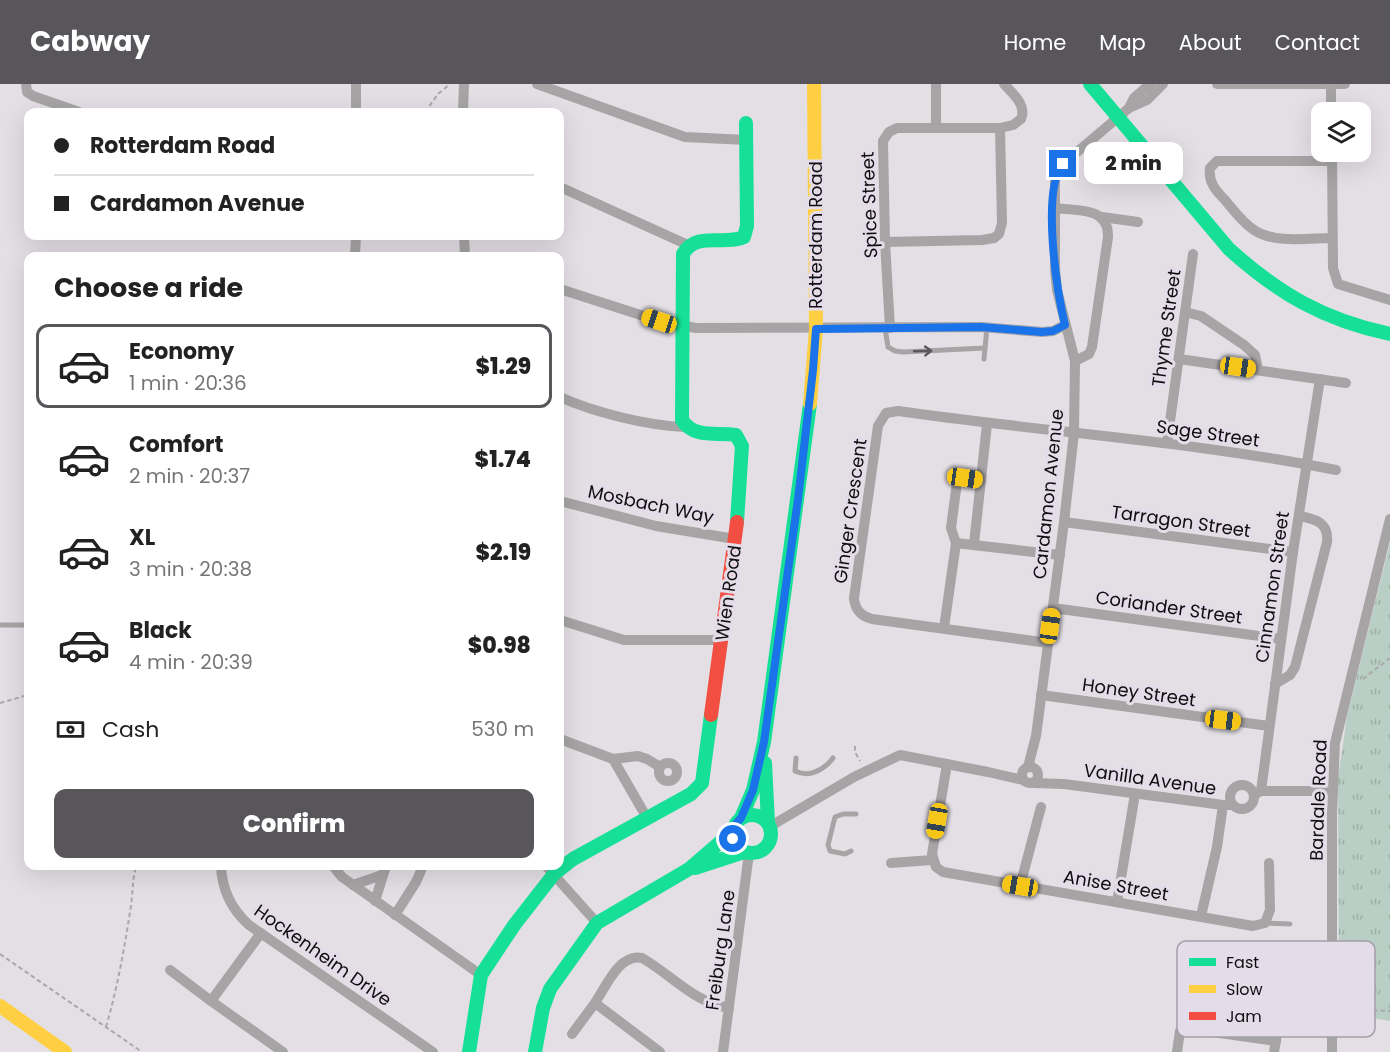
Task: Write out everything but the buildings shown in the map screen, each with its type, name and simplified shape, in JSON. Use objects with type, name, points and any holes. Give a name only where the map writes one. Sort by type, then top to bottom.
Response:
[{"type":"street","points":[[356,84],[356,108]]},
{"type":"street","points":[[463,108],[464,84]]},
{"type":"street","points":[[537,84],[685,137],[746,140]]},
{"type":"street","name":"Rotterdam Road","points":[[741,818],[755,782],[764,742],[798,499],[813,370],[816,329],[814,84]]},
{"type":"street","points":[[936,84],[936,128]]},
{"type":"street","points":[[885,242],[982,240],[994,238],[999,234],[1002,223],[1000,128],[1017,124],[1023,112],[1018,101],[1004,84]]},
{"type":"street","points":[[1090,84],[1124,113],[1228,249],[1249,268],[1295,302],[1350,326],[1390,334]]},
{"type":"street","points":[[1217,84],[1345,84]]},
{"type":"street","points":[[1331,84],[1331,102]]},
{"type":"street","name":"Cardamon Avenue","points":[[1031,775],[1074,433],[1075,361],[1054,269],[1055,179],[1061,167],[1124,113],[1134,98],[1155,86]]},
{"type":"street","points":[[13,93],[26,87],[33,96],[68,108]]},
{"type":"street","points":[[564,189],[688,245],[701,241],[731,242],[744,237],[747,226],[746,123]]},
{"type":"street","name":"Spice Street","points":[[887,328],[883,141],[888,132],[897,128],[1000,128]]},
{"type":"street","points":[[1311,157],[1217,161],[1210,168],[1209,177],[1219,195],[1244,222],[1258,233],[1276,238],[1332,238]]},
{"type":"street","points":[[1332,162],[1333,268],[1336,280],[1341,285],[1390,300]]},
{"type":"street","points":[[1053,208],[1138,222]]},
{"type":"street","points":[[1075,361],[1085,357],[1092,347],[1108,237],[1107,226],[1102,217]]},
{"type":"street","points":[[564,399],[650,424],[685,427],[682,416],[683,254],[688,245]]},
{"type":"street","name":"Thyme Street","points":[[1167,443],[1194,254]]},
{"type":"street","points":[[564,290],[682,327],[708,329],[987,327],[1042,332],[1053,331],[1065,325]]},
{"type":"street","points":[[1185,312],[1202,316],[1244,345],[1255,355],[1258,369]]},
{"type":"street","points":[[1179,359],[1346,383]]},
{"type":"street","name":"Cinnamon Street","points":[[1258,793],[1320,379]]},
{"type":"street","name":"Ginger Crescent","points":[[1048,643],[872,619],[861,615],[854,598],[878,426],[886,413],[898,411],[987,424],[1074,433]]},
{"type":"street","points":[[974,544],[987,424]]},
{"type":"street","name":"Wien Road","points":[[564,864],[691,794],[702,783],[735,538],[742,454],[741,441],[733,434],[696,432],[685,427]]},
{"type":"street","name":"Sage Street","points":[[1074,433],[1167,443],[1336,470]]},
{"type":"street","points":[[944,628],[956,543],[951,528],[958,481],[963,477],[981,480]]},
{"type":"street","name":"Mosbach Way","points":[[564,502],[656,525],[735,538]]},
{"type":"street","points":[[1275,684],[1287,679],[1294,667],[1327,542],[1327,530],[1321,522],[1299,516]]},
{"type":"street","name":"Bardale Road","points":[[1332,941],[1332,791],[1335,743],[1390,519]]},
{"type":"street","name":"Tarragon Street","points":[[1064,522],[1293,552]]},
{"type":"street","points":[[956,543],[1060,555]]},
{"type":"street","name":"Coriander Street","points":[[1053,609],[1281,639]]},
{"type":"street","points":[[564,622],[624,640],[721,640]]},
{"type":"street","name":"Honey Street","points":[[1041,695],[1269,726]]},
{"type":"street","points":[[564,741],[613,759],[638,756],[660,767]]},
{"type":"street","name":"Rotterdam Road","points":[[764,742],[769,825]]},
{"type":"street","name":"Vanilla Avenue","points":[[769,825],[895,756],[906,756],[988,772],[1031,775],[1064,784],[1227,805]]},
{"type":"street","points":[[613,759],[647,818]]},
{"type":"street","points":[[891,863],[932,860],[933,840],[947,764]]},
{"type":"street","points":[[1201,916],[1230,793],[1239,786],[1247,786],[1258,793],[1332,791]]},
{"type":"street","points":[[1227,805],[1240,810],[1248,808],[1258,793]]},
{"type":"street","points":[[1117,902],[1135,794]]},
{"type":"street","points":[[1020,886],[1041,807]]},
{"type":"street","points":[[535,1052],[541,1015],[550,989],[597,923],[689,869],[733,831],[741,818],[755,815],[769,825],[771,836],[768,844],[761,851],[747,852],[689,869]]},
{"type":"street","points":[[733,831],[735,843],[747,852]]},
{"type":"street","name":"Freiburg Lane","points":[[723,1052],[747,852]]},
{"type":"street","name":"Anise Street","points":[[932,860],[939,870],[947,873],[1253,926],[1265,923]]},
{"type":"street","points":[[1265,923],[1270,910],[1269,863]]},
{"type":"street","name":"Hockenheim Drive","points":[[222,870],[229,900],[241,918],[433,1052]]},
{"type":"street","points":[[335,870],[375,901],[481,975]]},
{"type":"street","points":[[353,885],[384,870]]},
{"type":"street","points":[[375,901],[384,870]]},
{"type":"street","points":[[395,915],[421,870]]},
{"type":"street","points":[[550,870],[597,923]]},
{"type":"street","name":"Wien Road","points":[[469,1052],[481,975],[550,870]]},
{"type":"street","points":[[211,1001],[261,933]]},
{"type":"street","points":[[572,1034],[622,964],[628,959],[639,957],[698,997],[711,1004],[729,1008]]},
{"type":"street","points":[[170,969],[283,1052]]},
{"type":"street","points":[[595,1004],[660,1052]]},
{"type":"street","points":[[0,1006],[65,1052]]},
{"type":"street","points":[[1177,1052],[1179,1037]]},
{"type":"street","points":[[1243,1037],[1276,1042]]},
{"type":"lane","points":[[984,359],[982,348],[987,327]]},
{"type":"lane","points":[[887,328],[888,347],[895,351],[982,348]]},
{"type":"lane","points":[[0,626],[24,626]]},
{"type":"lane","points":[[796,758],[795,771],[798,773],[821,770],[833,758]]},
{"type":"lane","points":[[851,850],[845,854],[833,853],[828,845],[835,818],[843,814],[856,814]]},
{"type":"lane","name":"Anise Street","points":[[1265,923],[1290,924]]},
{"type":"path","points":[[428,108],[438,94],[450,84]]},
{"type":"path","points":[[1347,692],[1390,658]]},
{"type":"path","points":[[0,703],[24,696]]},
{"type":"path","points":[[855,746],[860,762]]},
{"type":"path","points":[[106,1027],[116,994],[126,942],[135,870]]},
{"type":"path","points":[[0,954],[141,1052]]},
{"type":"path","points":[[1375,1011],[1390,1011]]},
{"type":"green space","points":[[1390,543],[1390,1021],[1375,1018],[1375,941],[1339,941],[1338,779],[1347,716]]},
{"type":"traffic: fast","points":[[1090,84],[1229,249],[1248,265],[1285,292],[1323,313],[1390,334]]},
{"type":"traffic: fast","points":[[737,522],[742,446],[736,435],[706,434],[693,430],[682,420],[683,254],[688,247],[702,241],[744,237],[747,226],[746,123]]},
{"type":"traffic: fast","points":[[741,818],[753,790],[764,742],[810,404]]},
{"type":"traffic: fast","points":[[564,866],[691,794],[702,783],[711,715]]},
{"type":"traffic: fast","points":[[765,763],[768,823]]},
{"type":"traffic: fast","points":[[752,815],[759,816],[765,821],[770,827],[771,834],[770,841],[765,847],[759,852],[752,853],[745,852],[739,847],[734,841],[733,834],[734,827],[739,821],[745,816],[752,815]]},
{"type":"traffic: fast","points":[[535,1052],[543,1008],[550,989],[597,923],[689,869],[733,831]]},
{"type":"traffic: fast","points":[[695,868],[744,852]]},
{"type":"traffic: fast","points":[[469,1052],[481,975],[515,924],[559,870]]},
{"type":"traffic: slow","points":[[810,404],[816,329],[814,84]]},
{"type":"traffic: slow","points":[[0,1006],[65,1052]]},
{"type":"traffic: jam","points":[[711,715],[737,522]]},
{"type":"route","points":[[733,839],[734,826],[741,818],[753,790],[764,742],[798,499],[816,329],[981,327],[1016,328],[1042,332],[1053,331],[1065,325],[1054,269],[1053,238],[1055,179],[1063,164]]}]
